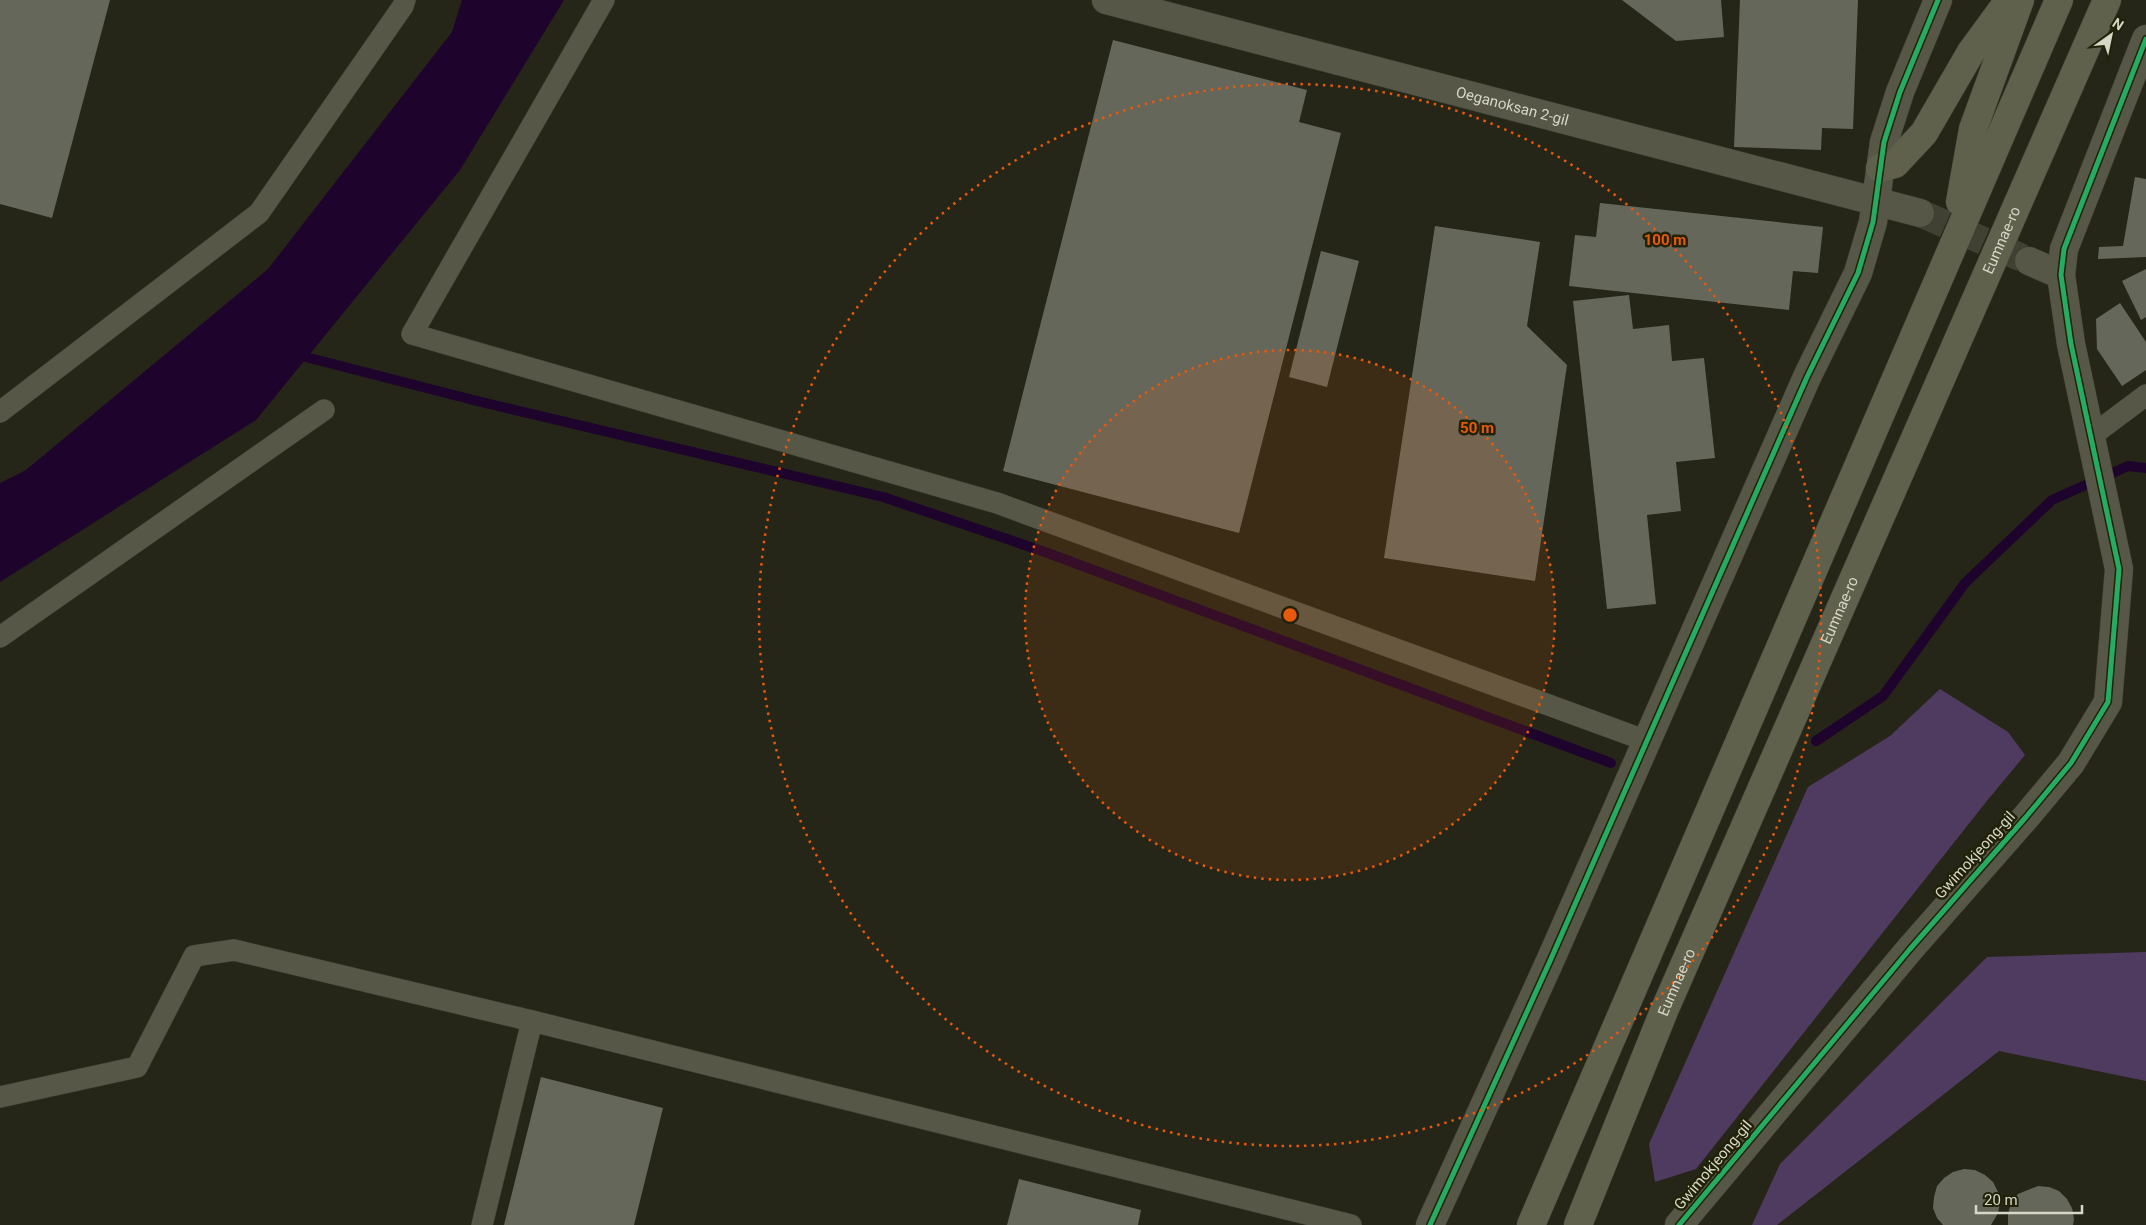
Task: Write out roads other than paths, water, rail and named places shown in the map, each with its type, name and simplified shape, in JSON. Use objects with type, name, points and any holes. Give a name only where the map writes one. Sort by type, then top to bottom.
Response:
[{"type":"street","name":"Oeganoksan 2-gil","points":[[1106,0],[1420,84],[1876,200],[1920,213]]},
{"type":"street","points":[[1430,1225],[1550,962],[1807,377],[1858,273],[1872,222],[1884,142],[1900,92],[1938,0]]},
{"type":"street","points":[[1880,168],[1894,164],[1924,133],[1971,52],[2009,0]]},
{"type":"street","points":[[1953,246],[1973,129],[2020,0]]},
{"type":"street","points":[[1531,1225],[2059,0]]},
{"type":"street","name":"Eumnae-ro","points":[[1578,1225],[1664,1010],[2107,0]]},
{"type":"street","name":"Gwimokjeong-gil","points":[[1679,1225],[1910,949],[2071,763],[2108,702],[2119,569],[2071,344],[2061,275],[2064,249],[2146,39]]},
{"type":"street","points":[[2029,261],[2061,275]]},
{"type":"lane","points":[[0,412],[260,213],[405,0]]},
{"type":"lane","points":[[604,0],[412,334],[998,503],[1647,741]]},
{"type":"lane","points":[[2090,436],[2146,395]]},
{"type":"lane","points":[[0,637],[324,410]]},
{"type":"lane","points":[[0,1097],[137,1067],[194,956],[234,950],[532,1021],[1351,1225]]},
{"type":"lane","points":[[482,1225],[532,1021]]},
{"type":"waterway","points":[[294,354],[477,401],[883,497],[1045,552],[1611,763]]},
{"type":"waterway","points":[[1816,741],[1883,696],[1965,583],[2052,500],[2128,466],[2146,468]]},
{"type":"tunnel","points":[[1920,213],[2029,261]]}]
